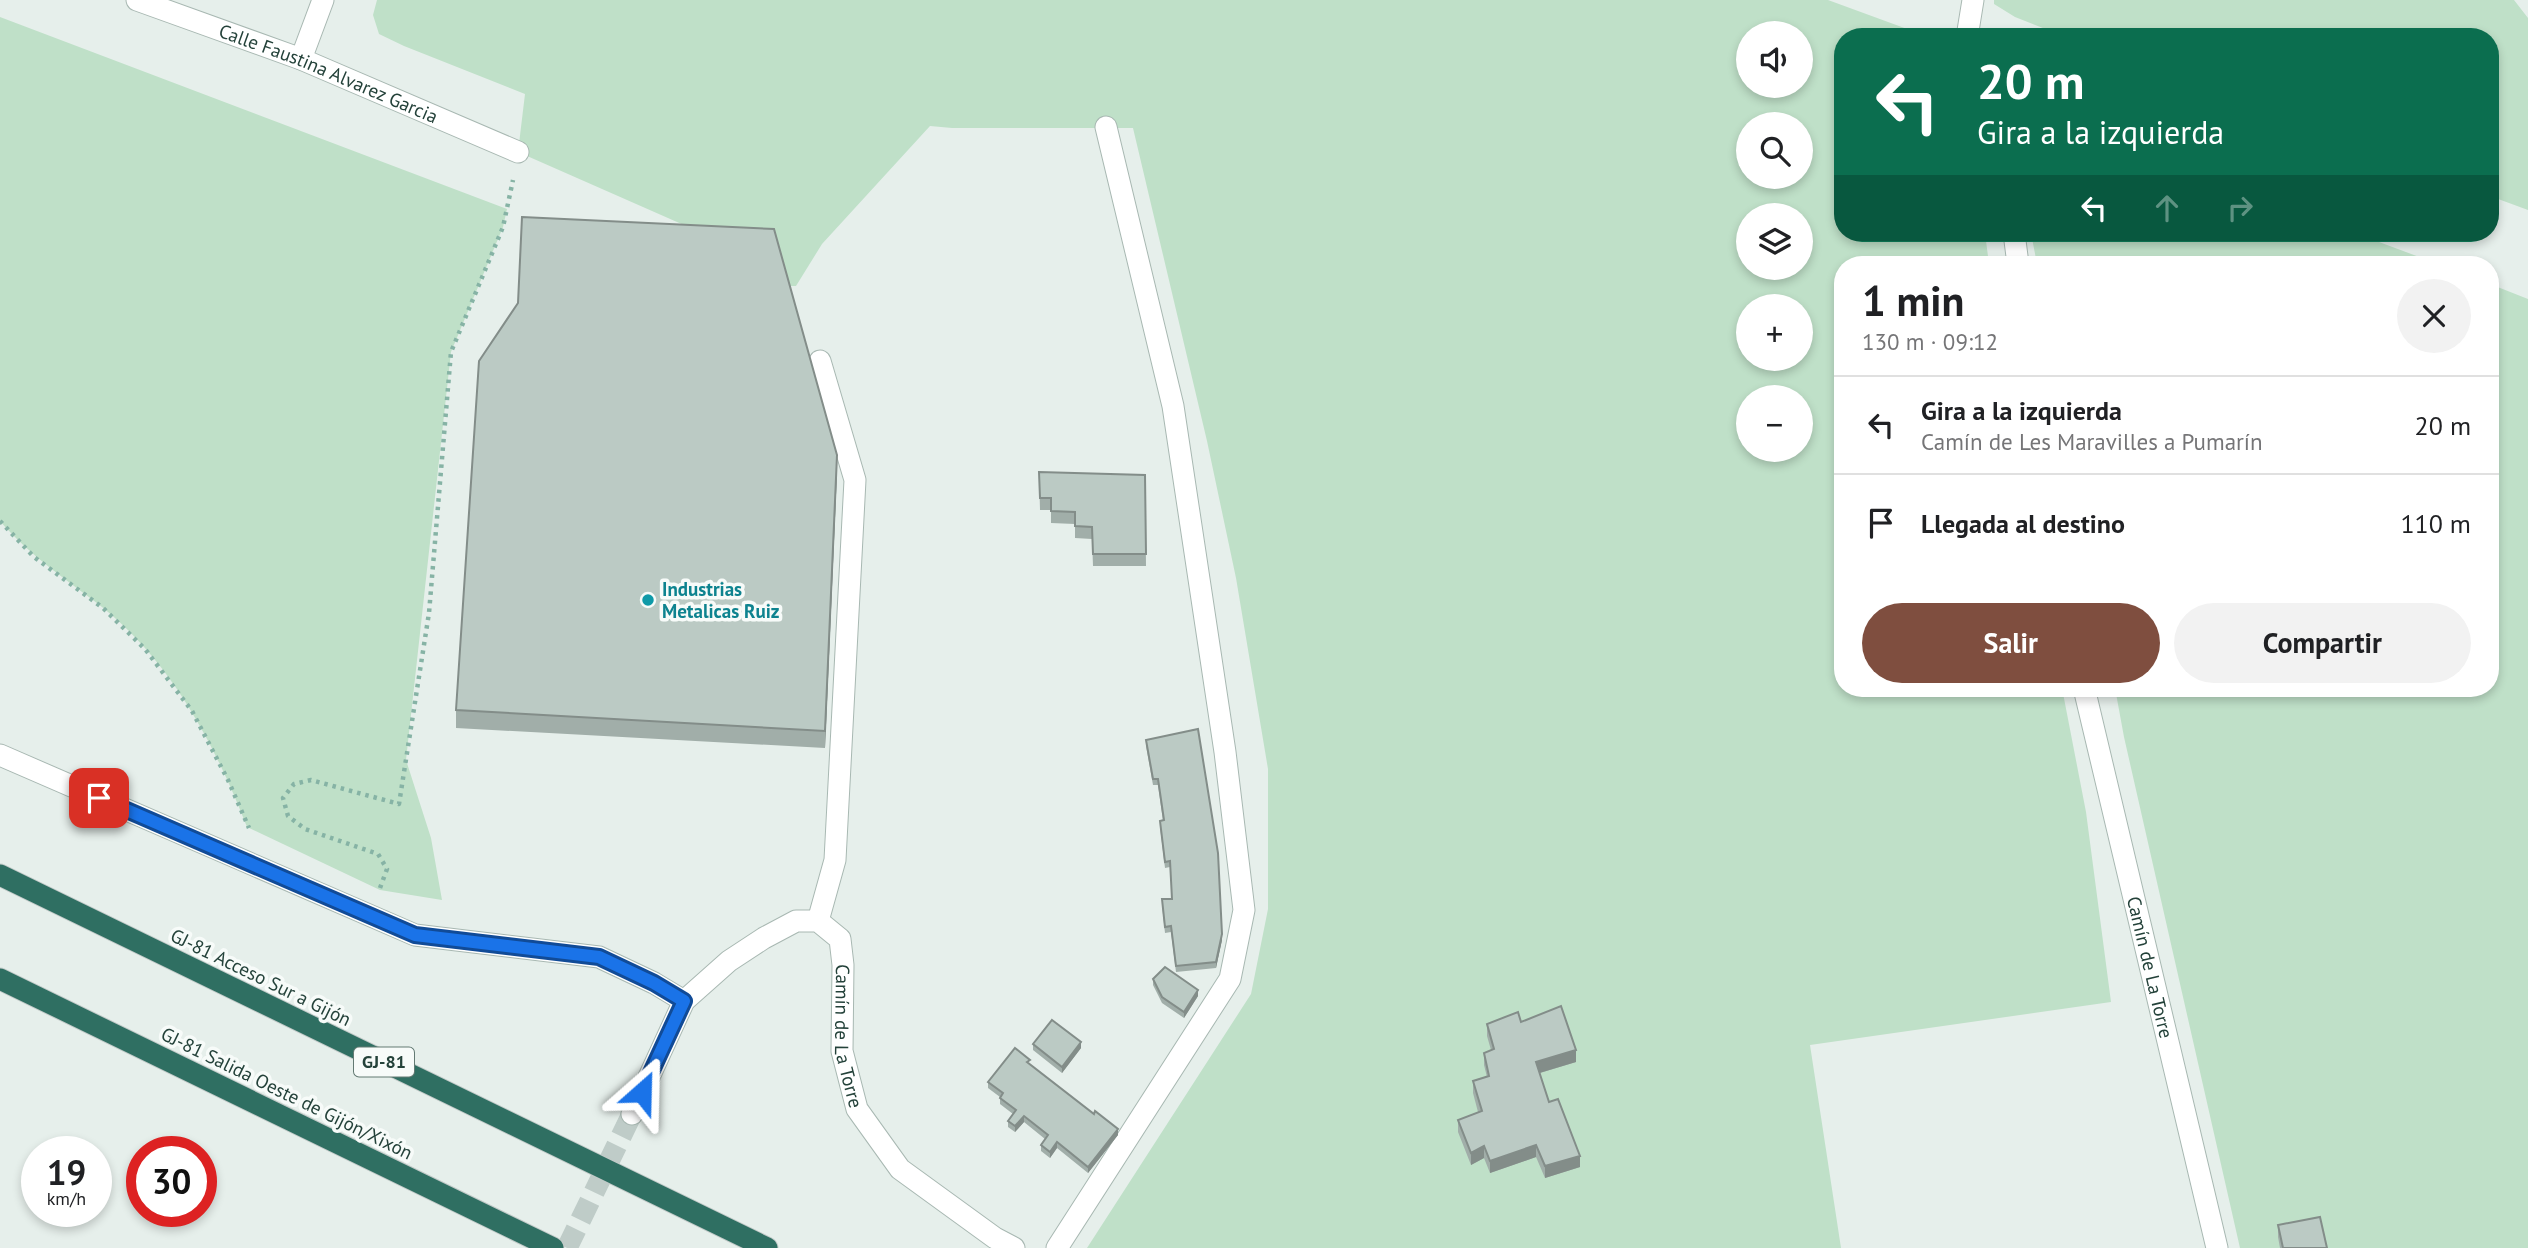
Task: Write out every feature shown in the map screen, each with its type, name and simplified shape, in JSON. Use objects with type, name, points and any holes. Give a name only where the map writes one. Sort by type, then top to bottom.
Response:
[{"type":"highway","name":"GJ-81 Acceso Sur a Gijón","points":[[0,875],[767,1248]]},
{"type":"highway","name":"GJ-81 Salida Oeste de Gijón/Xixón","points":[[0,979],[553,1248]]},
{"type":"street","name":"Calle Faustina Alvarez Garcia","points":[[137,0],[301,59],[518,152]]},
{"type":"street","points":[[301,59],[323,0]]},
{"type":"street","points":[[1968,28],[1973,0]]},
{"type":"street","points":[[1057,1248],[1230,979],[1244,910],[1225,752],[1173,406],[1106,127]]},
{"type":"street","points":[[632,1114],[684,1001],[729,961],[764,937],[796,921],[818,921],[835,860],[855,480],[820,361]]},
{"type":"street","name":"Camín de La Torre","points":[[2086,697],[2217,1248]]},
{"type":"street","points":[[0,755],[415,935],[599,957],[654,983],[684,1001]]},
{"type":"street","name":"Camín de La Torre","points":[[818,921],[840,939],[843,965],[842,1051],[857,1109],[900,1169],[995,1238],[1014,1248]]},
{"type":"path","points":[[368,884],[380,890],[387,869],[378,854],[304,828],[288,816],[283,798],[294,784],[311,780],[399,804],[429,613],[452,352],[503,227],[518,152]]},
{"type":"path","points":[[0,522],[34,557],[103,608],[145,649],[192,710],[228,780],[247,827],[255,831]]},
{"type":"green space","points":[[377,0],[1828,0],[1904,28],[1834,28],[1834,242],[1986,242],[1988,256],[1834,256],[1834,697],[2064,697],[2086,812],[2111,1002],[1810,1045],[1841,1248],[1087,1248],[1251,994],[1268,909],[1268,769],[1236,578],[1207,441],[1133,128],[930,126],[822,244],[796,286],[785,286],[727,244],[518,152],[525,94],[379,34],[373,15]]},
{"type":"green space","points":[[1994,0],[2514,0],[2528,18],[2528,210],[2499,199],[2499,28],[2043,28],[2015,17],[1994,4]]},
{"type":"green space","points":[[0,17],[507,209],[503,227],[451,352],[406,760],[431,838],[442,900],[380,890],[247,827],[206,736],[189,707],[150,653],[102,607],[36,556],[0,521]]},
{"type":"green space","points":[[2033,242],[2379,242],[2417,256],[2035,256]]},
{"type":"green space","points":[[2499,288],[2528,299],[2528,1248],[2240,1248],[2117,697],[2499,697]]},
{"type":"building","name":"Industrias Metalicas Ruiz","points":[[522,217],[774,229],[837,455],[825,731],[456,710],[479,361],[518,303]]},
{"type":"building","points":[[1039,472],[1145,475],[1146,554],[1093,554],[1092,527],[1075,526],[1075,512],[1051,511],[1051,498],[1040,498]]},
{"type":"building","points":[[1198,729],[1218,853],[1222,934],[1216,962],[1176,966],[1171,926],[1165,927],[1162,899],[1172,899],[1170,861],[1165,862],[1160,821],[1164,820],[1158,779],[1153,779],[1146,740]]},
{"type":"building","points":[[1165,967],[1198,990],[1184,1012],[1162,997],[1153,979]]},
{"type":"building","points":[[1561,1006],[1576,1050],[1536,1062],[1549,1102],[1558,1099],[1580,1156],[1545,1166],[1536,1145],[1490,1161],[1484,1146],[1471,1153],[1458,1120],[1482,1111],[1473,1081],[1489,1076],[1484,1053],[1494,1049],[1487,1024],[1518,1012],[1521,1022]]},
{"type":"building","points":[[1052,1020],[1081,1042],[1062,1067],[1033,1044]]},
{"type":"building","points":[[1015,1048],[1030,1060],[1027,1062],[1094,1114],[1095,1111],[1118,1129],[1088,1167],[1057,1142],[1050,1152],[1041,1145],[1048,1135],[1024,1116],[1015,1126],[1008,1121],[1016,1110],[1000,1098],[1003,1093],[988,1082]]},
{"type":"building","points":[[2320,1217],[2327,1248],[2283,1248],[2278,1225]]},
{"type":"tunnel","points":[[567,1248],[632,1114]]},
{"type":"place","name":"Industrias Metalicas Ruiz","points":[[648,600]]},
{"type":"route","points":[[99,798],[415,935],[599,957],[654,983],[684,1001],[642,1092]]}]
